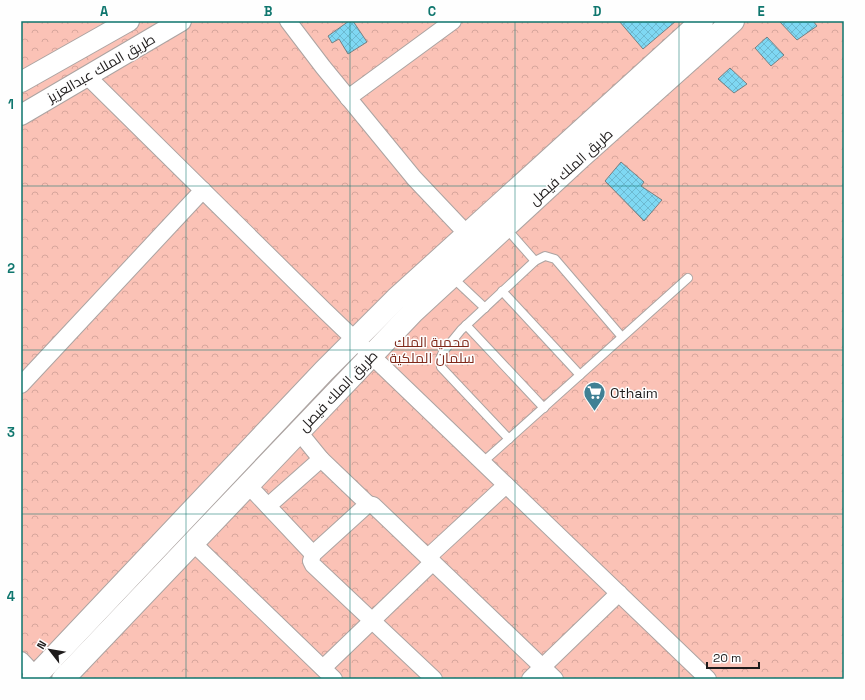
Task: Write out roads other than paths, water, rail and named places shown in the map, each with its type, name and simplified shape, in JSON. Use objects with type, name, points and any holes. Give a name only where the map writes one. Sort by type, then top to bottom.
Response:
[{"type":"main road","name":"طريق الملك فيصل","points":[[34,678],[355,340],[396,299],[702,21]]},
{"type":"main road","name":"طريق الملك فيصل","points":[[62,679],[413,312],[581,157],[733,21]]},
{"type":"street","name":"طريق الملك عبدالعزيز","points":[[21,82],[129,21]]},
{"type":"street","name":"طريق الملك عبدالعزيز","points":[[21,115],[181,21]]},
{"type":"street","points":[[288,21],[348,98],[414,178],[467,234]]},
{"type":"street","points":[[348,98],[453,21]]},
{"type":"street","points":[[87,76],[355,340],[708,679]]},
{"type":"street","points":[[21,385],[203,190]]},
{"type":"street","points":[[299,432],[321,459],[368,504],[373,505],[555,679]]},
{"type":"street","points":[[268,506],[321,459]]},
{"type":"street","points":[[248,485],[313,554]]},
{"type":"street","points":[[193,543],[329,674],[372,621],[430,559],[506,485]]},
{"type":"street","points":[[368,504],[313,554],[311,561],[317,570],[434,679]]},
{"type":"street","points":[[530,679],[619,593]]},
{"type":"street","points":[[21,660],[34,678]]},
{"type":"lane","points":[[505,227],[535,261]]},
{"type":"lane","points":[[509,439],[441,367],[440,359],[443,352],[466,325],[535,261],[545,256],[556,259],[622,337]]},
{"type":"lane","points":[[451,277],[485,308]]},
{"type":"lane","points":[[483,462],[688,278]]},
{"type":"lane","points":[[502,291],[580,375]]},
{"type":"lane","points":[[466,325],[544,408]]},
{"type":"place","name":"Othaim","points":[[594,412]]},
{"type":"park label","name":"محمية الملك سلمان الملكية","points":[[432,350]]}]
